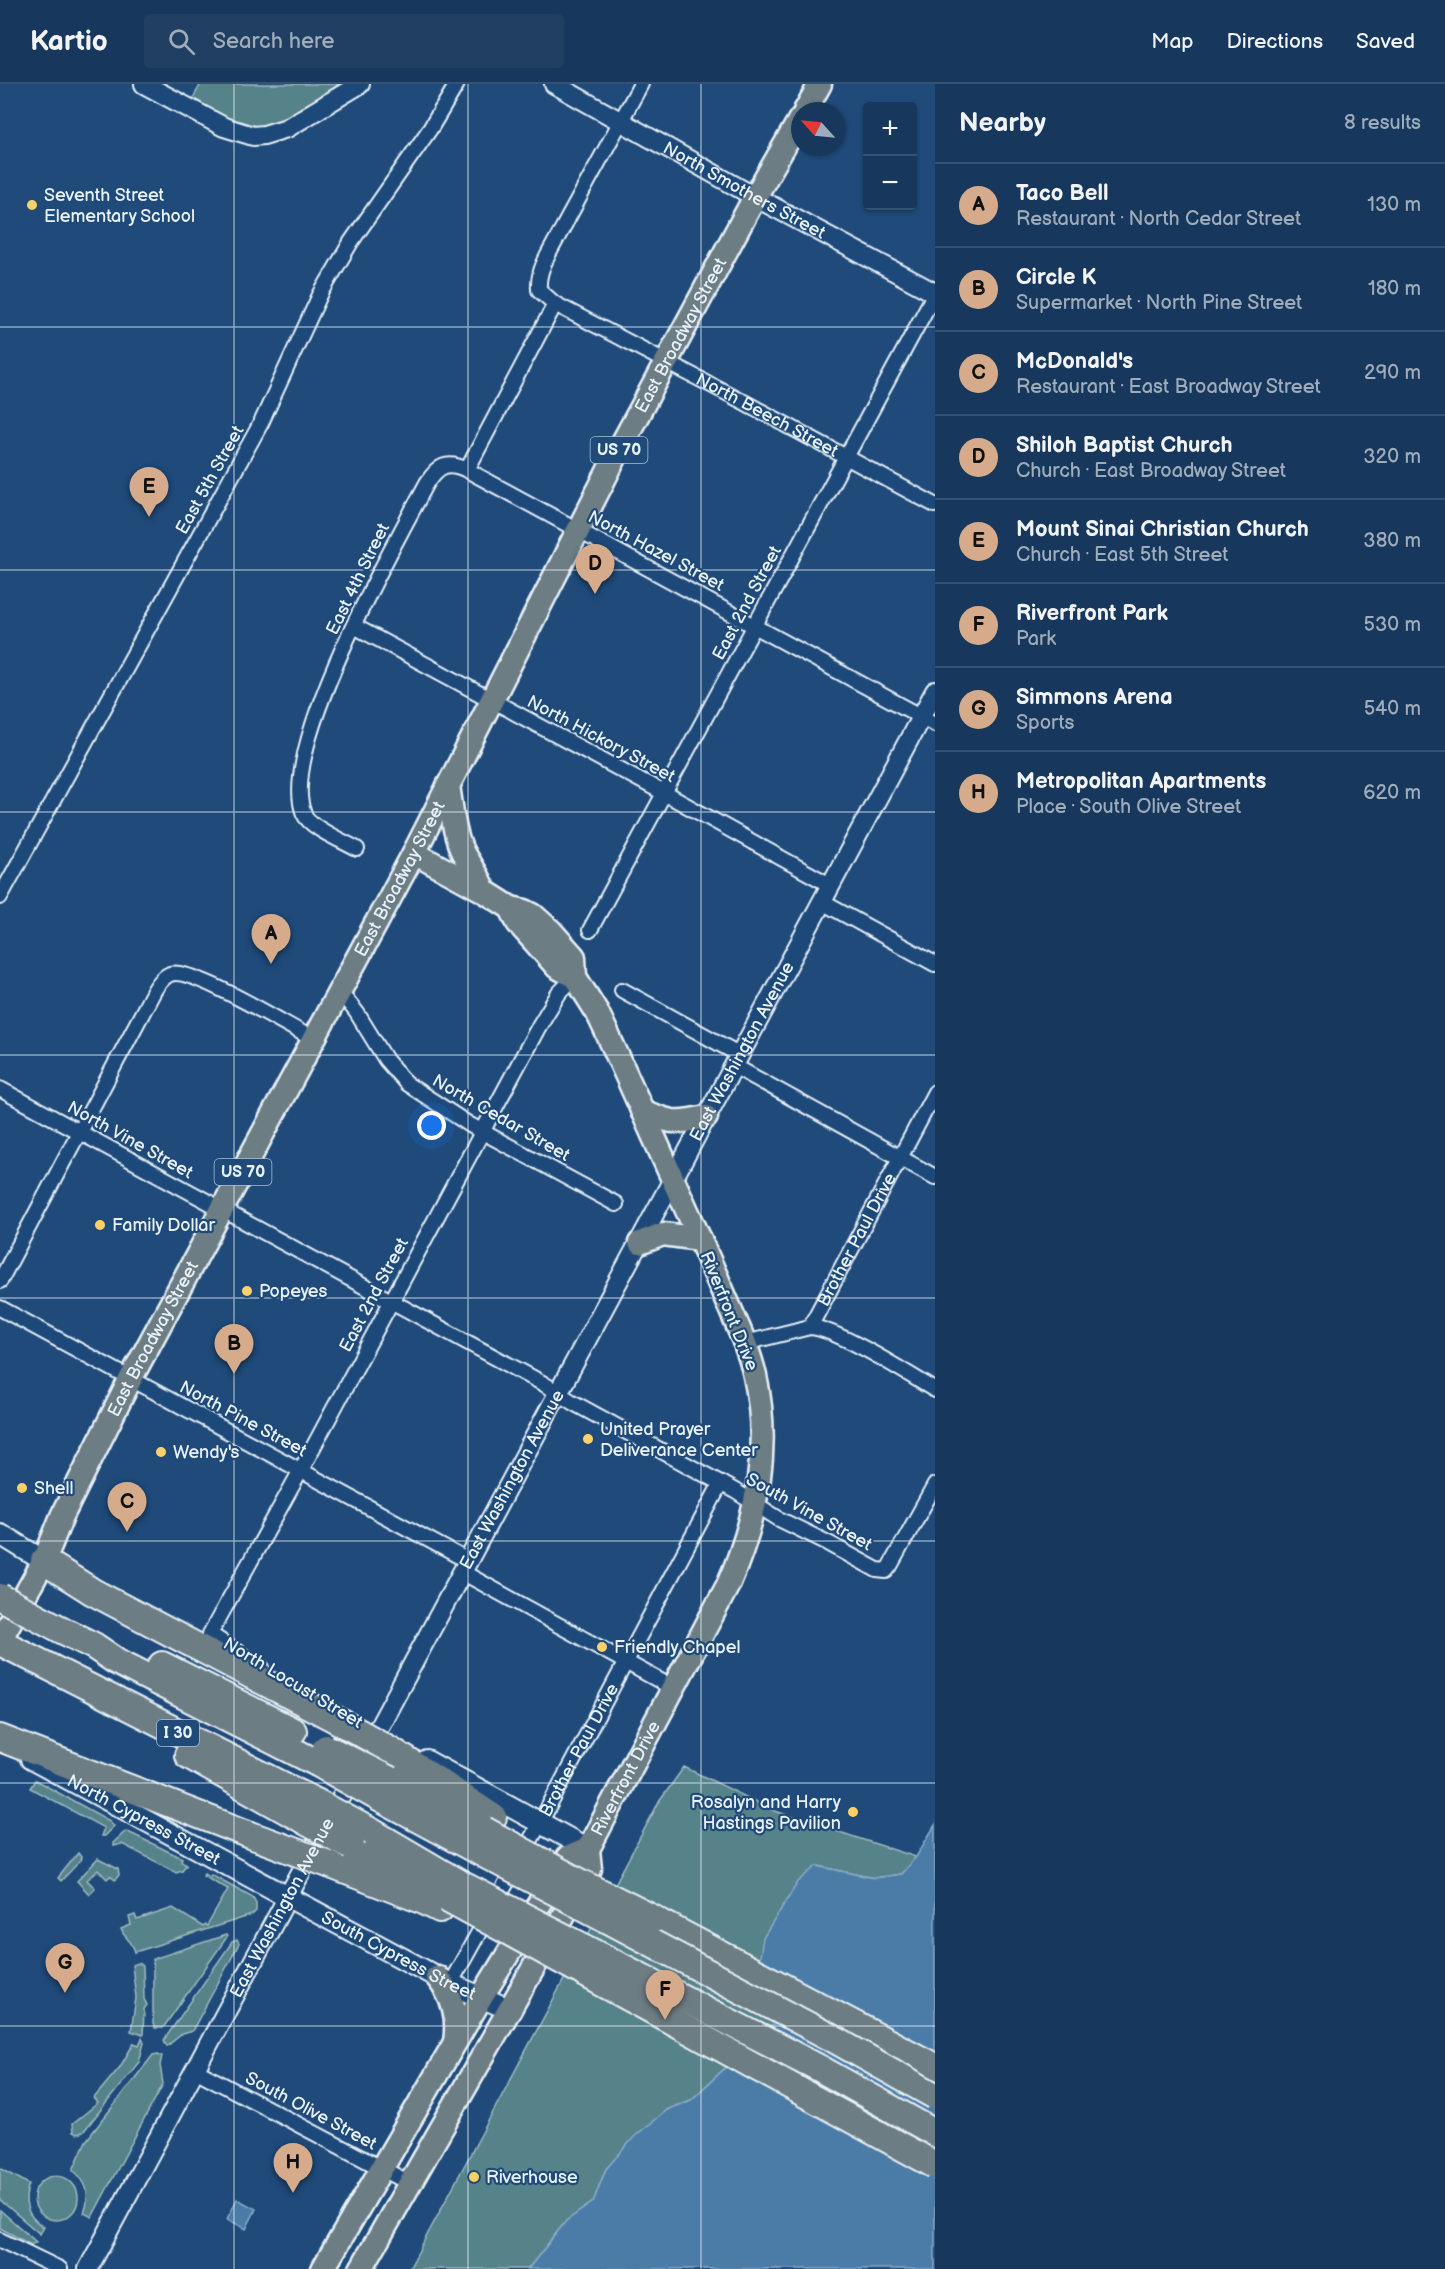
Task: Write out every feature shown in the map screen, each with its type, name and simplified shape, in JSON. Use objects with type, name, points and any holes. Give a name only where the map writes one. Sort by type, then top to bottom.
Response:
[{"type":"highway","points":[[44,1561],[103,1598],[335,1719],[384,1742],[484,1832],[935,2067]]},
{"type":"highway","name":"I 30","points":[[0,1597],[94,1646],[116,1661],[322,1755],[385,1789],[484,1832],[830,2037],[935,2096]]},
{"type":"highway","name":"I 30","points":[[0,1641],[310,1812],[372,1832],[448,1896],[798,2057],[935,2133]]},
{"type":"highway","points":[[0,1739],[422,1900],[448,1896]]},
{"type":"highway","points":[[310,1812],[351,1846],[448,1896],[520,1949],[535,1948],[935,2165]]},
{"type":"main road","points":[[810,102],[820,84]]},
{"type":"main road","name":"East Broadway Street","points":[[0,1641],[44,1561],[62,1516],[131,1378],[414,853],[666,361],[791,135]]},
{"type":"main road","points":[[448,786],[456,835],[484,891]]},
{"type":"main road","name":"Riverfront Drive","points":[[361,2269],[590,1869],[588,1849],[728,1585],[747,1536],[756,1503],[761,1470],[761,1420],[755,1376],[745,1343],[597,1012],[575,977],[557,967],[518,923],[511,908],[414,853]]},
{"type":"main road","points":[[642,1111],[678,1123],[706,1117]]},
{"type":"main road","points":[[639,1243],[663,1234],[700,1239]]},
{"type":"main road","points":[[0,1534],[44,1561]]},
{"type":"main road","name":"North Cypress Street","points":[[0,1739],[52,1772],[287,1898]]},
{"type":"main road","points":[[384,1742],[588,1849]]},
{"type":"main road","name":"Riverfront Drive","points":[[382,2169],[481,1998],[567,1858],[588,1849]]},
{"type":"main road","name":"South Cypress Street","points":[[287,1898],[443,1980],[511,2010]]},
{"type":"main road","points":[[443,1980],[457,2018],[454,2046]]},
{"type":"main road","points":[[323,2269],[382,2169]]},
{"type":"street","points":[[144,84],[224,127],[253,136],[287,129],[360,84]]},
{"type":"street","name":"East 5th Street","points":[[0,897],[261,423],[320,294],[351,242],[430,129],[457,84]]},
{"type":"street","name":"North Smothers Street","points":[[554,84],[755,197],[935,293]]},
{"type":"street","points":[[467,470],[555,304],[539,290],[538,281],[541,269],[641,84]]},
{"type":"street","name":"East 2nd Street","points":[[590,930],[935,293]]},
{"type":"street","name":"North Beech Street","points":[[555,304],[935,505]]},
{"type":"street","name":"East 4th Street","points":[[357,849],[315,826],[304,815],[301,803],[301,779],[305,754],[322,695],[398,537],[432,475],[445,465],[456,464],[467,470]]},
{"type":"street","name":"North Hazel Street","points":[[467,470],[928,720]]},
{"type":"street","name":"North Hickory Street","points":[[354,626],[830,885]]},
{"type":"street","name":"East Washington Avenue","points":[[88,2269],[287,1898],[384,1742],[465,1567],[830,885],[928,720],[935,691]]},
{"type":"street","points":[[822,902],[935,964]]},
{"type":"street","points":[[0,1281],[145,1008],[158,985],[167,976],[187,974],[234,996],[313,1039]]},
{"type":"street","name":"East 2nd Street","points":[[210,1634],[301,1470],[539,1026],[560,993],[575,977]]},
{"type":"street","name":"North Cedar Street","points":[[339,990],[357,1013],[386,1060],[402,1078],[424,1096],[483,1132],[616,1204]]},
{"type":"street","points":[[622,990],[935,1177]]},
{"type":"street","name":"North Vine Street","points":[[0,1089],[559,1394]]},
{"type":"street","name":"Brother Paul Drive","points":[[745,1343],[810,1327],[935,1092]]},
{"type":"street","name":"North Pine Street","points":[[0,1308],[301,1470],[626,1663],[673,1688]]},
{"type":"street","points":[[810,1327],[827,1330],[935,1390]]},
{"type":"street","name":"South Vine Street","points":[[559,1394],[721,1483],[779,1519],[876,1570],[886,1571],[935,1485]]},
{"type":"street","name":"Brother Paul Drive","points":[[443,1980],[540,1823],[721,1483]]},
{"type":"street","name":"North Locust Street","points":[[210,1634],[266,1671],[384,1742]]},
{"type":"street","name":"South Olive Street","points":[[195,2070],[411,2184]]},
{"type":"street","points":[[0,2240],[60,2269]]},
{"type":"green space","points":[[201,84],[340,84],[290,116],[261,126],[247,127],[234,123],[193,98]]},
{"type":"green space","points":[[684,1767],[775,1811],[916,1857],[901,1874],[874,1878],[818,1866],[817,1990],[807,2013],[769,2027],[691,2100],[666,2110],[606,2169],[593,2202],[566,2221],[528,2269],[409,2269],[659,1802]]},
{"type":"green space","points":[[35,1780],[110,1821],[114,1826],[104,1836],[101,1836],[104,1828],[30,1788]]},
{"type":"green space","points":[[126,1831],[182,1858],[181,1861],[187,1864],[182,1870],[176,1872],[122,1844],[113,1846],[113,1843]]},
{"type":"green space","points":[[78,1853],[81,1857],[80,1861],[61,1881],[58,1878]]},
{"type":"green space","points":[[98,1859],[118,1869],[119,1875],[115,1880],[110,1876],[107,1879],[98,1870],[87,1880],[95,1888],[89,1894],[77,1881]]},
{"type":"green space","points":[[204,1873],[210,1876],[211,1874],[253,1897],[256,1911],[252,1915],[135,1952],[121,1929],[131,1925],[129,1917],[135,1915],[137,1920],[173,1908],[203,1927],[207,1926],[228,1889],[203,1875]]},
{"type":"green space","points":[[226,1935],[227,1937],[163,2028],[155,2028],[153,2024],[153,1959]]},
{"type":"green space","points":[[237,1940],[239,1944],[192,2031],[182,2034],[167,2046],[164,2040],[232,1942]]},
{"type":"green space","points":[[139,1963],[143,1966],[144,1999],[147,2005],[144,2009],[143,2035],[131,2031],[136,1998],[132,1965]]},
{"type":"green space","points":[[142,2038],[144,2043],[139,2062],[83,2132],[77,2134],[73,2132],[72,2124],[98,2103],[94,2098],[120,2067],[134,2043],[139,2045]]},
{"type":"green space","points":[[153,2055],[162,2056],[160,2065],[163,2084],[92,2217],[84,2213],[87,2200],[86,2189],[82,2179],[73,2170],[86,2141]]},
{"type":"green space","points":[[0,2168],[29,2184],[26,2203],[30,2214],[44,2227],[40,2234],[0,2200]]},
{"type":"green space","points":[[56,2176],[71,2183],[78,2198],[71,2213],[56,2220],[41,2213],[34,2198],[41,2183]]},
{"type":"green space","points":[[0,2210],[36,2242],[31,2245],[0,2228]]},
{"type":"water","points":[[935,1825],[935,2269],[528,2269],[566,2221],[593,2202],[606,2169],[634,2137],[666,2110],[691,2100],[769,2027],[807,2013],[816,1999],[817,1990],[758,1969],[763,1938],[798,1882],[817,1866],[874,1878],[901,1874],[916,1857]]},
{"type":"water","points":[[237,2199],[256,2209],[246,2229],[227,2219]]},
{"type":"place","name":"Seventh Street Elementary School","points":[[32,205]]},
{"type":"place","name":"Mount Sinai Christian Church","points":[[149,517]]},
{"type":"place","name":"Shiloh Baptist Church","points":[[595,594]]},
{"type":"place","name":"Taco Bell","points":[[271,964]]},
{"type":"place","name":"Family Dollar","points":[[100,1225]]},
{"type":"place","name":"Popeyes","points":[[247,1291]]},
{"type":"place","name":"Circle K","points":[[234,1374]]},
{"type":"place","name":"United Prayer Deliverance Center","points":[[588,1439]]},
{"type":"place","name":"Wendy's","points":[[161,1452]]},
{"type":"place","name":"Shell","points":[[22,1488]]},
{"type":"place","name":"McDonald's","points":[[127,1532]]},
{"type":"place","name":"Friendly Chapel","points":[[602,1647]]},
{"type":"place","name":"Rosalyn and Harry Hastings Pavilion","points":[[853,1812]]},
{"type":"place","name":"Simmons Arena","points":[[65,1993]]},
{"type":"place","name":"Riverfront Park","points":[[665,2020]]},
{"type":"place","name":"Riverhouse","points":[[474,2177]]},
{"type":"place","name":"Metropolitan Apartments","points":[[293,2193]]}]
